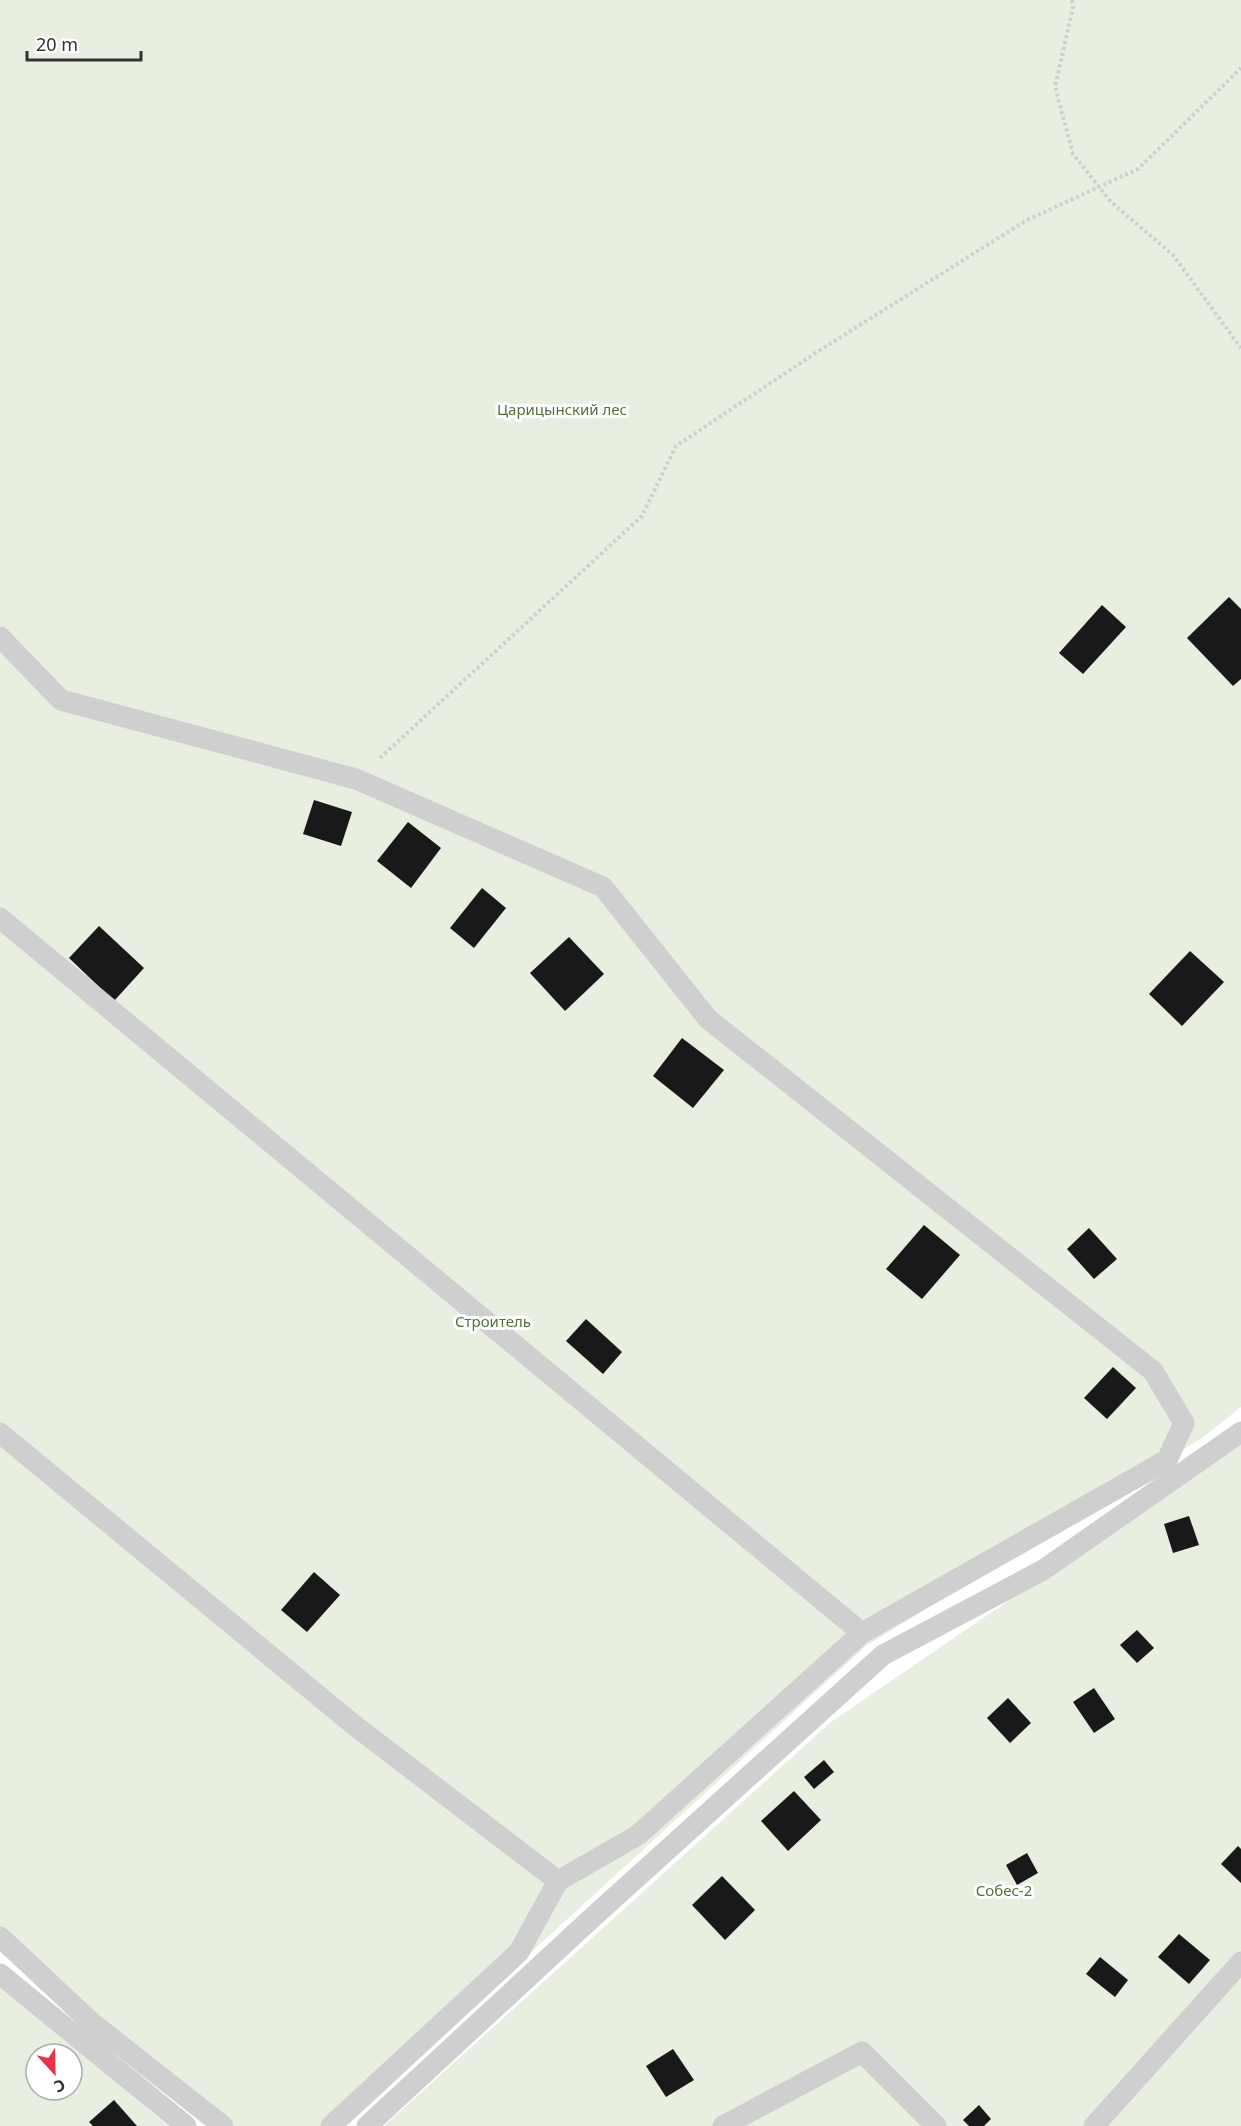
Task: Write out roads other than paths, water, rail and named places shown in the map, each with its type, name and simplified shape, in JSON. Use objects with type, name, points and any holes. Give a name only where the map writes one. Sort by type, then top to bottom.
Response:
[{"type":"lane","points":[[0,637],[61,700],[356,779],[603,886],[708,1019],[1153,1371],[1184,1423],[1167,1460],[862,1633],[638,1835],[558,1881],[519,1952],[331,2126]]},
{"type":"lane","points":[[0,918],[862,1633]]},
{"type":"lane","points":[[367,2126],[593,1917],[883,1655],[1043,1570],[1241,1432]]},
{"type":"lane","points":[[0,1433],[354,1725],[558,1881]]},
{"type":"lane","points":[[0,1937],[91,2022],[223,2126]]},
{"type":"lane","points":[[1094,2126],[1241,1962]]},
{"type":"lane","points":[[0,1974],[186,2126]]},
{"type":"lane","points":[[723,2126],[862,2052],[936,2126]]},
{"type":"park label","name":"Царицынский лес","points":[[562,409]]},
{"type":"park label","name":"Строитель","points":[[493,1321]]},
{"type":"park label","name":"Собес-2","points":[[1004,1890]]}]
